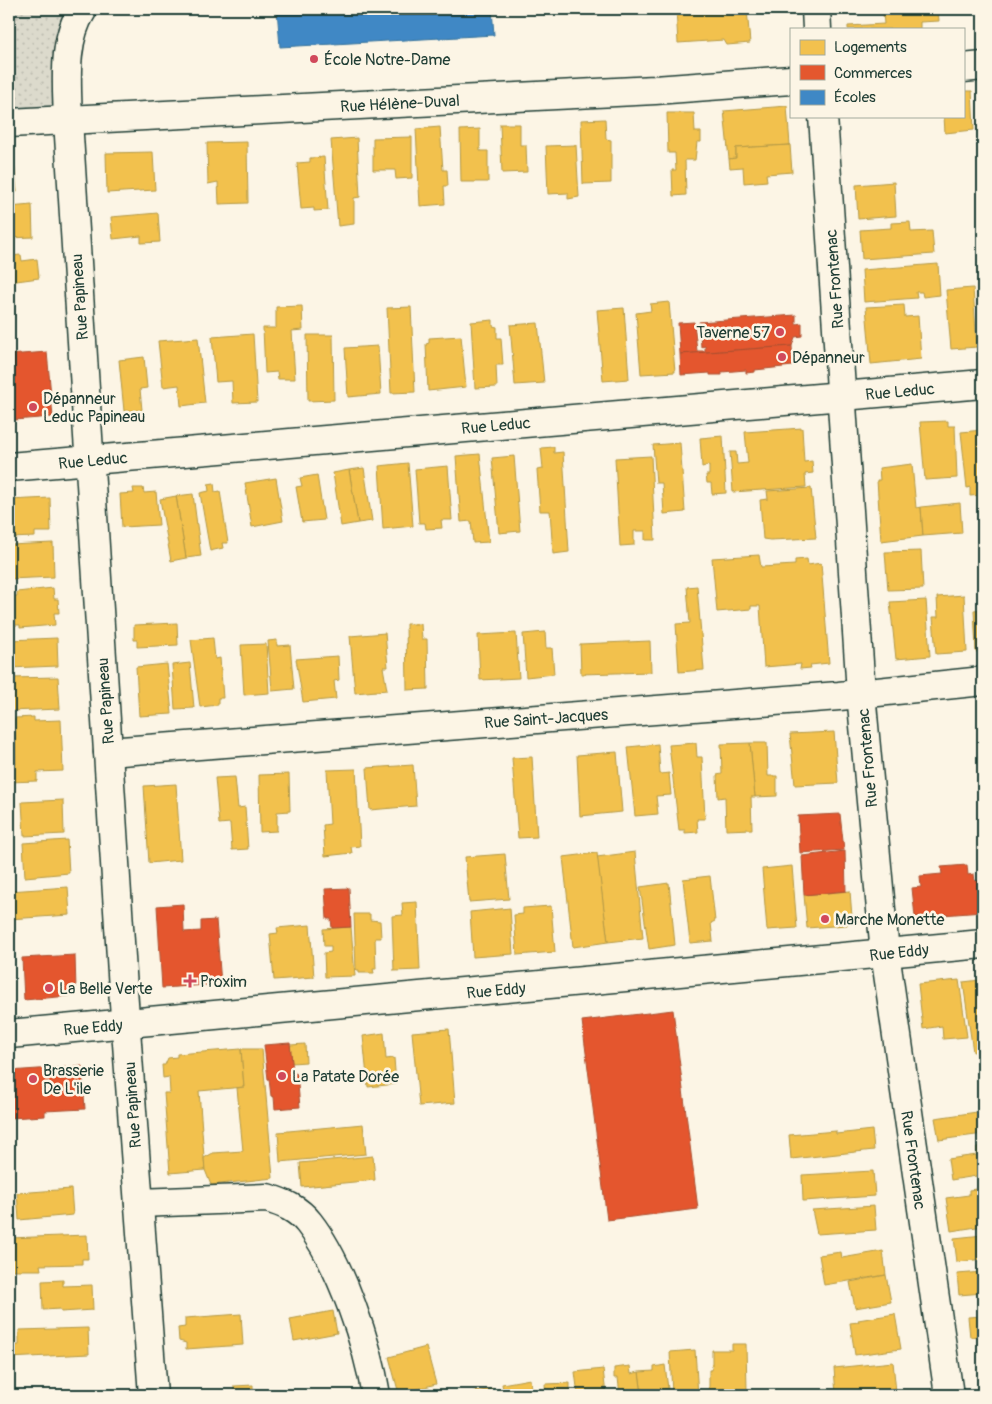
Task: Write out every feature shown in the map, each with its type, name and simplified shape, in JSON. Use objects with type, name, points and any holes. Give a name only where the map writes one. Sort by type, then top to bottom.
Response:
[{"type":"street","name":"Rue Papineau","points":[[83,9],[71,39],[67,68],[68,120],[126,1024],[153,1395]]},
{"type":"street","points":[[816,9],[817,28]]},
{"type":"street","points":[[964,68],[983,66]]},
{"type":"street","name":"Rue Hélène-Duval","points":[[9,123],[655,90],[790,80]]},
{"type":"street","name":"Rue Frontenac","points":[[823,118],[861,693],[884,953],[949,1395]]},
{"type":"street","name":"Rue Leduc","points":[[9,468],[983,384]]},
{"type":"street","name":"Rue Saint-Jacques","points":[[108,752],[861,693],[983,681]]},
{"type":"street","name":"Rue Eddy","points":[[9,1034],[983,944]]},
{"type":"street","points":[[139,1203],[267,1198],[282,1202],[296,1211],[308,1222],[320,1239],[344,1288],[365,1347],[376,1395]]},
{"type":"shaded area","points":[[9,9],[83,9],[68,120],[9,123]]},
{"type":"building: Logements","points":[[676,9],[747,9],[750,43],[727,45],[724,40],[678,43]]},
{"type":"building: Logements","points":[[938,9],[939,21],[920,22],[920,28],[848,28],[848,26],[884,24],[883,13]]},
{"type":"building: Logements","points":[[964,91],[972,91],[974,130],[945,133],[944,118],[964,118]]},
{"type":"building: Logements","points":[[787,106],[790,145],[736,148],[736,158],[729,159],[724,111]]},
{"type":"building: Logements","points":[[667,113],[694,113],[695,132],[701,132],[701,142],[697,142],[695,160],[685,160],[686,195],[673,196],[672,170],[676,170],[675,153],[668,153]]},
{"type":"building: Logements","points":[[605,119],[606,139],[611,140],[611,183],[583,184],[581,120]]},
{"type":"building: Logements","points":[[500,124],[520,124],[520,145],[526,145],[527,172],[502,173]]},
{"type":"building: Logements","points":[[440,127],[443,170],[447,170],[448,186],[444,186],[445,204],[420,206],[416,129]]},
{"type":"building: Logements","points":[[480,129],[480,151],[488,151],[488,182],[461,182],[460,130]]},
{"type":"building: Logements","points":[[412,137],[412,178],[396,179],[395,170],[373,170],[373,138]]},
{"type":"building: Logements","points":[[357,138],[360,197],[354,198],[354,224],[338,226],[331,140]]},
{"type":"building: Logements","points":[[247,142],[248,203],[219,204],[218,182],[208,184],[207,143]]},
{"type":"building: Logements","points":[[576,145],[579,197],[568,199],[568,193],[548,194],[546,146]]},
{"type":"building: Logements","points":[[790,145],[792,172],[766,174],[767,181],[744,183],[743,167],[730,168],[729,159],[736,158],[736,148]]},
{"type":"building: Logements","points":[[153,152],[155,190],[107,193],[106,153]]},
{"type":"building: Logements","points":[[324,157],[328,210],[314,211],[314,208],[301,209],[297,163],[310,162],[310,158]]},
{"type":"building: Logements","points":[[14,161],[17,192],[9,193],[9,162]]},
{"type":"building: Logements","points":[[894,182],[896,216],[858,219],[856,185]]},
{"type":"building: Logements","points":[[32,205],[33,237],[9,238],[9,207]]},
{"type":"building: Logements","points":[[158,213],[160,242],[141,243],[141,236],[113,239],[111,217]]},
{"type":"building: Logements","points":[[910,222],[911,232],[932,231],[934,254],[862,259],[860,230],[891,228],[891,223]]},
{"type":"building: Logements","points":[[21,255],[22,261],[37,259],[39,278],[9,282],[9,256]]},
{"type":"building: Logements","points":[[938,264],[940,295],[923,297],[922,292],[916,292],[917,298],[864,302],[862,270]]},
{"type":"building: Logements","points":[[973,288],[977,347],[951,349],[946,290]]},
{"type":"building: Logements","points":[[669,302],[675,372],[641,374],[636,313],[651,311],[650,304]]},
{"type":"building: Logements","points":[[904,305],[905,317],[918,316],[921,359],[871,364],[866,307]]},
{"type":"building: Logements","points":[[302,306],[303,330],[292,331],[295,379],[278,379],[277,372],[265,373],[263,328],[276,328],[276,307]]},
{"type":"building: Logements","points":[[411,307],[415,392],[391,393],[387,308]]},
{"type":"building: Logements","points":[[624,308],[629,379],[603,381],[597,310]]},
{"type":"building: Logements","points":[[493,320],[493,326],[497,327],[497,338],[501,338],[503,365],[496,365],[497,387],[475,388],[471,322]]},
{"type":"building: Logements","points":[[538,323],[544,383],[515,385],[510,325]]},
{"type":"building: Logements","points":[[253,334],[257,402],[233,403],[232,381],[216,382],[212,337]]},
{"type":"building: Logements","points":[[307,335],[333,335],[334,400],[308,401]]},
{"type":"building: Logements","points":[[461,336],[466,387],[428,391],[426,344],[429,343],[429,338]]},
{"type":"building: Logements","points":[[198,338],[205,403],[181,406],[179,385],[163,387],[158,341]]},
{"type":"building: Logements","points":[[378,346],[381,394],[348,397],[345,348]]},
{"type":"building: Logements","points":[[144,357],[147,388],[140,389],[142,410],[124,411],[119,360]]},
{"type":"building: Logements","points":[[948,421],[948,426],[955,426],[957,478],[925,480],[920,422]]},
{"type":"building: Logements","points":[[802,428],[804,462],[812,461],[813,473],[805,474],[806,487],[733,492],[730,452],[736,452],[737,464],[748,463],[745,432]]},
{"type":"building: Logements","points":[[983,430],[983,495],[970,496],[970,487],[967,488],[961,432]]},
{"type":"building: Logements","points":[[723,436],[726,493],[712,494],[711,483],[707,483],[706,475],[709,475],[709,465],[702,467],[700,438]]},
{"type":"building: Logements","points":[[680,443],[685,512],[664,514],[662,483],[656,483],[653,445]]},
{"type":"building: Logements","points":[[554,447],[554,453],[563,452],[569,552],[553,554],[550,511],[540,511],[537,470],[543,469],[541,448]]},
{"type":"building: Logements","points":[[480,454],[489,542],[473,543],[471,521],[461,522],[456,456]]},
{"type":"building: Logements","points":[[514,456],[520,531],[499,533],[492,458]]},
{"type":"building: Logements","points":[[651,456],[655,540],[645,540],[645,531],[634,531],[634,545],[620,546],[615,458]]},
{"type":"building: Logements","points":[[408,463],[413,526],[383,529],[379,466]]},
{"type":"building: Logements","points":[[912,464],[916,508],[921,507],[923,536],[881,541],[877,480],[880,480],[879,468]]},
{"type":"building: Logements","points":[[448,466],[452,520],[441,520],[442,528],[426,529],[425,523],[419,523],[415,469]]},
{"type":"building: Logements","points":[[364,468],[372,521],[358,523],[349,470]]},
{"type":"building: Logements","points":[[349,470],[358,523],[341,526],[333,473]]},
{"type":"building: Logements","points":[[317,475],[324,520],[302,522],[296,487],[302,486],[300,478]]},
{"type":"building: Logements","points":[[276,478],[283,521],[252,527],[245,483]]},
{"type":"building: Logements","points":[[214,483],[215,492],[220,491],[228,543],[222,543],[223,548],[210,551],[200,493],[209,491],[208,484]]},
{"type":"building: Logements","points":[[133,488],[143,488],[144,493],[156,492],[159,525],[122,527],[120,494],[134,493]]},
{"type":"building: Logements","points":[[811,488],[816,538],[763,539],[760,500],[768,499],[767,491]]},
{"type":"building: Logements","points":[[193,494],[201,556],[186,558],[176,496]]},
{"type":"building: Logements","points":[[176,496],[186,558],[171,561],[160,499]]},
{"type":"building: Logements","points":[[50,498],[51,532],[35,532],[35,537],[9,538],[9,500]]},
{"type":"building: Logements","points":[[960,503],[962,533],[923,536],[921,507]]},
{"type":"building: Logements","points":[[53,543],[54,577],[9,579],[9,545]]},
{"type":"building: Logements","points":[[921,551],[923,589],[888,590],[885,552]]},
{"type":"building: Logements","points":[[759,555],[761,567],[795,565],[795,560],[807,559],[808,565],[821,563],[829,663],[810,665],[811,668],[800,669],[801,664],[764,667],[760,606],[751,606],[751,609],[717,612],[712,558]]},
{"type":"building: Logements","points":[[697,586],[704,670],[679,672],[676,624],[690,623],[687,587]]},
{"type":"building: Logements","points":[[53,588],[54,599],[58,599],[59,613],[54,613],[55,625],[20,628],[20,625],[11,625],[11,619],[9,619],[9,596],[17,596],[17,592]]},
{"type":"building: Logements","points":[[964,595],[967,652],[936,654],[933,617],[938,617],[937,597]]},
{"type":"building: Logements","points":[[926,600],[930,656],[896,659],[890,602]]},
{"type":"building: Logements","points":[[983,609],[983,651],[976,652],[974,610]]},
{"type":"building: Logements","points":[[177,623],[178,645],[137,647],[137,640],[134,640],[134,625]]},
{"type":"building: Logements","points":[[406,624],[421,624],[422,639],[427,639],[428,689],[407,690]]},
{"type":"building: Logements","points":[[545,632],[546,648],[552,648],[554,674],[526,677],[523,634]]},
{"type":"building: Logements","points":[[385,633],[388,667],[383,667],[387,690],[355,693],[350,636]]},
{"type":"building: Logements","points":[[516,633],[519,678],[480,680],[478,635]]},
{"type":"building: Logements","points":[[57,638],[58,666],[9,668],[9,640]]},
{"type":"building: Logements","points":[[213,638],[215,659],[220,658],[223,698],[218,698],[218,705],[200,707],[191,640]]},
{"type":"building: Logements","points":[[277,640],[277,646],[290,645],[294,689],[272,691],[268,641]]},
{"type":"building: Logements","points":[[650,641],[651,672],[581,674],[580,644]]},
{"type":"building: Logements","points":[[266,644],[269,693],[244,695],[241,645]]},
{"type":"building: Logements","points":[[338,656],[339,680],[334,681],[336,699],[303,702],[296,659]]},
{"type":"building: Logements","points":[[190,663],[194,708],[175,709],[172,665]]},
{"type":"building: Logements","points":[[167,664],[172,714],[139,716],[136,667]]},
{"type":"building: Logements","points":[[58,677],[60,709],[9,711],[9,678]]},
{"type":"building: Logements","points":[[34,717],[34,721],[61,720],[63,771],[37,772],[37,781],[9,782],[9,764],[16,764],[15,718]]},
{"type":"building: Logements","points":[[834,732],[838,783],[795,785],[790,734]]},
{"type":"building: Logements","points":[[696,743],[697,757],[702,757],[705,819],[697,819],[698,832],[685,833],[685,830],[679,830],[669,745]]},
{"type":"building: Logements","points":[[750,743],[767,743],[768,776],[777,776],[777,796],[755,797]]},
{"type":"building: Logements","points":[[750,743],[755,797],[751,797],[752,829],[726,830],[725,797],[718,798],[717,775],[722,774],[721,744]]},
{"type":"building: Logements","points":[[658,744],[660,774],[669,773],[671,795],[656,796],[658,814],[635,816],[628,747]]},
{"type":"building: Logements","points":[[617,752],[622,812],[580,816],[577,755]]},
{"type":"building: Logements","points":[[532,757],[537,837],[518,838],[512,758]]},
{"type":"building: Logements","points":[[413,765],[416,806],[370,810],[367,768]]},
{"type":"building: Logements","points":[[356,769],[360,846],[351,847],[352,853],[325,856],[323,825],[330,824],[327,770]]},
{"type":"building: Logements","points":[[289,774],[290,811],[277,812],[277,831],[260,832],[259,775]]},
{"type":"building: Logements","points":[[235,777],[238,808],[245,807],[248,849],[232,850],[230,823],[219,824],[215,778]]},
{"type":"building: Logements","points":[[176,784],[181,860],[149,863],[144,786]]},
{"type":"building: Logements","points":[[63,800],[64,834],[24,836],[22,802]]},
{"type":"building: Logements","points":[[67,840],[69,873],[25,877],[23,843]]},
{"type":"building: Logements","points":[[635,852],[643,938],[608,942],[597,857]]},
{"type":"building: Logements","points":[[597,853],[608,942],[573,947],[563,857]]},
{"type":"building: Logements","points":[[505,854],[509,899],[469,902],[465,857]]},
{"type":"building: Logements","points":[[792,866],[797,928],[767,930],[762,869]]},
{"type":"building: Logements","points":[[710,876],[715,921],[711,923],[713,941],[690,943],[683,879]]},
{"type":"building: Logements","points":[[669,883],[675,945],[649,949],[640,887]]},
{"type":"building: Logements","points":[[68,887],[70,915],[9,919],[9,891]]},
{"type":"building: Logements","points":[[850,891],[852,917],[847,925],[807,928],[804,895]]},
{"type":"building: Logements","points":[[417,902],[420,970],[394,971],[392,916],[403,915],[402,903]]},
{"type":"building: Logements","points":[[551,906],[555,952],[517,955],[514,915],[523,914],[523,908]]},
{"type":"building: Logements","points":[[510,908],[513,954],[473,957],[470,912]]},
{"type":"building: Logements","points":[[354,914],[370,914],[370,920],[380,921],[381,938],[375,938],[376,969],[373,969],[374,973],[359,973],[359,970],[356,970]]},
{"type":"building: Logements","points":[[310,925],[314,977],[274,980],[270,934],[278,933],[277,928]]},
{"type":"building: Logements","points":[[351,927],[355,976],[325,977],[324,953],[331,952],[331,946],[324,946],[323,929]]},
{"type":"building: Logements","points":[[959,980],[967,1037],[943,1039],[942,1026],[923,1029],[918,984]]},
{"type":"building: Logements","points":[[980,980],[983,995],[983,1002],[980,1003],[983,1050],[973,1052],[963,982]]},
{"type":"building: Logements","points":[[449,1029],[455,1103],[419,1106],[412,1032]]},
{"type":"building: Logements","points":[[384,1033],[386,1059],[394,1058],[396,1084],[368,1087],[363,1036]]},
{"type":"building: Logements","points":[[305,1044],[306,1062],[292,1063],[290,1045]]},
{"type":"building: Logements","points":[[241,1049],[244,1087],[199,1091],[205,1170],[170,1173],[164,1093],[170,1093],[169,1077],[163,1078],[162,1065],[165,1065],[168,1058],[177,1057],[177,1054]]},
{"type":"building: Logements","points":[[241,1049],[262,1049],[273,1178],[211,1185],[205,1170],[204,1158],[213,1153],[243,1151],[237,1088],[244,1087]]},
{"type":"building: Logements","points":[[977,1112],[979,1118],[983,1117],[983,1134],[939,1140],[935,1118]]},
{"type":"building: Logements","points":[[363,1124],[366,1154],[280,1162],[278,1132]]},
{"type":"building: Logements","points":[[872,1130],[874,1150],[791,1159],[789,1135],[836,1131],[836,1134]]},
{"type":"building: Logements","points":[[983,1145],[983,1175],[951,1180],[948,1159],[977,1155],[977,1147]]},
{"type":"building: Logements","points":[[373,1156],[375,1180],[302,1187],[300,1163]]},
{"type":"building: Logements","points":[[873,1171],[875,1196],[803,1201],[802,1175]]},
{"type":"building: Logements","points":[[983,1188],[983,1226],[951,1231],[946,1198],[969,1195],[969,1190]]},
{"type":"building: Logements","points":[[71,1189],[73,1215],[19,1220],[17,1193]]},
{"type":"building: Logements","points":[[874,1206],[876,1230],[817,1234],[812,1210]]},
{"type":"building: Logements","points":[[87,1235],[88,1259],[82,1259],[82,1264],[40,1265],[41,1270],[9,1270],[9,1238]]},
{"type":"building: Logements","points":[[983,1235],[983,1259],[957,1262],[954,1238]]},
{"type":"building: Logements","points":[[883,1251],[886,1275],[824,1285],[819,1255],[841,1252],[842,1258]]},
{"type":"building: Logements","points":[[983,1272],[983,1293],[959,1295],[957,1274]]},
{"type":"building: Logements","points":[[886,1275],[891,1302],[855,1308],[850,1282]]},
{"type":"building: Logements","points":[[63,1280],[63,1286],[92,1285],[93,1310],[61,1312],[60,1309],[43,1310],[42,1281]]},
{"type":"building: Logements","points":[[333,1311],[337,1333],[294,1341],[290,1319]]},
{"type":"building: Logements","points":[[241,1314],[243,1345],[186,1349],[186,1343],[179,1341],[178,1328],[185,1327],[185,1318]]},
{"type":"building: Logements","points":[[895,1314],[901,1349],[855,1355],[850,1323]]},
{"type":"building: Logements","points":[[983,1316],[983,1346],[981,1346],[980,1336],[970,1337],[968,1317]]},
{"type":"building: Logements","points":[[88,1328],[89,1354],[9,1358],[9,1346],[19,1345],[19,1330]]},
{"type":"building: Logements","points":[[732,1344],[746,1344],[747,1391],[709,1391],[709,1370],[712,1370],[712,1350],[732,1350]]},
{"type":"building: Logements","points":[[426,1347],[436,1384],[399,1394],[389,1357]]},
{"type":"building: Logements","points":[[695,1350],[698,1395],[672,1395],[670,1352]]},
{"type":"building: Logements","points":[[893,1362],[896,1392],[836,1395],[834,1368]]},
{"type":"building: Logements","points":[[665,1365],[668,1389],[664,1389],[665,1395],[642,1395],[639,1372],[654,1371],[654,1367]]},
{"type":"building: Logements","points":[[630,1366],[631,1374],[639,1372],[642,1395],[620,1395],[618,1378],[614,1378],[614,1368]]},
{"type":"building: Logements","points":[[603,1369],[606,1395],[578,1395],[575,1372]]},
{"type":"building: Logements","points":[[530,1379],[532,1395],[504,1395],[502,1384]]},
{"type":"building: Logements","points":[[570,1383],[570,1395],[546,1395],[545,1384]]},
{"type":"building: Logements","points":[[253,1385],[253,1392],[257,1392],[257,1395],[234,1395],[234,1386]]},
{"type":"building: Logements","points":[[493,1389],[494,1395],[474,1395],[474,1392]]},
{"type":"building: Logements","points":[[709,1391],[740,1391],[743,1395],[709,1395]]},
{"type":"building: Commerces","points":[[796,315],[796,324],[802,323],[802,336],[795,337],[792,346],[680,354],[678,323],[694,322],[697,351],[705,351],[705,346],[701,347],[699,322]]},
{"type":"building: Commerces","points":[[792,346],[793,366],[755,370],[755,372],[746,373],[746,370],[722,372],[722,375],[710,375],[710,373],[681,375],[680,354]]},
{"type":"building: Commerces","points":[[47,352],[53,417],[14,420],[9,355]]},
{"type":"building: Commerces","points":[[840,814],[844,850],[800,853],[798,816]]},
{"type":"building: Commerces","points":[[845,851],[846,891],[804,895],[802,856]]},
{"type":"building: Commerces","points":[[967,865],[968,875],[974,874],[975,881],[983,880],[983,912],[915,917],[912,888],[921,887],[920,876],[942,874],[941,867]]},
{"type":"building: Commerces","points":[[349,888],[351,927],[332,928],[331,919],[327,919],[325,889]]},
{"type":"building: Commerces","points":[[183,904],[184,932],[201,931],[201,921],[216,920],[221,984],[162,988],[157,906]]},
{"type":"building: Commerces","points":[[75,955],[76,990],[69,996],[24,1000],[22,958]]},
{"type":"building: Commerces","points":[[673,1010],[698,1209],[607,1220],[582,1021]]},
{"type":"building: Commerces","name":"La Patate Dorée","points":[[290,1043],[293,1072],[297,1074],[300,1107],[275,1109],[274,1097],[271,1096],[268,1079],[264,1045]]},
{"type":"building: Commerces","points":[[82,1066],[85,1109],[45,1111],[45,1116],[9,1118],[9,1071]]},
{"type":"building: Écoles","points":[[277,9],[492,9],[494,35],[280,47]]},
{"type":"place","name":"École Notre-Dame","points":[[314,59]]},
{"type":"place","name":"Taverne 57","points":[[780,332]]},
{"type":"place","name":"Dépanneur","points":[[782,357]]},
{"type":"place","name":"Dépanneur Leduc Papineau","points":[[33,407]]},
{"type":"place","name":"Marche Monette","points":[[825,919]]},
{"type":"place","name":"Proxim","points":[[190,981]]},
{"type":"place","name":"La Belle Verte","points":[[49,988]]},
{"type":"place","name":"La Patate Dorée","points":[[282,1076]]},
{"type":"place","name":"Brasserie De L'ile","points":[[33,1079]]}]
